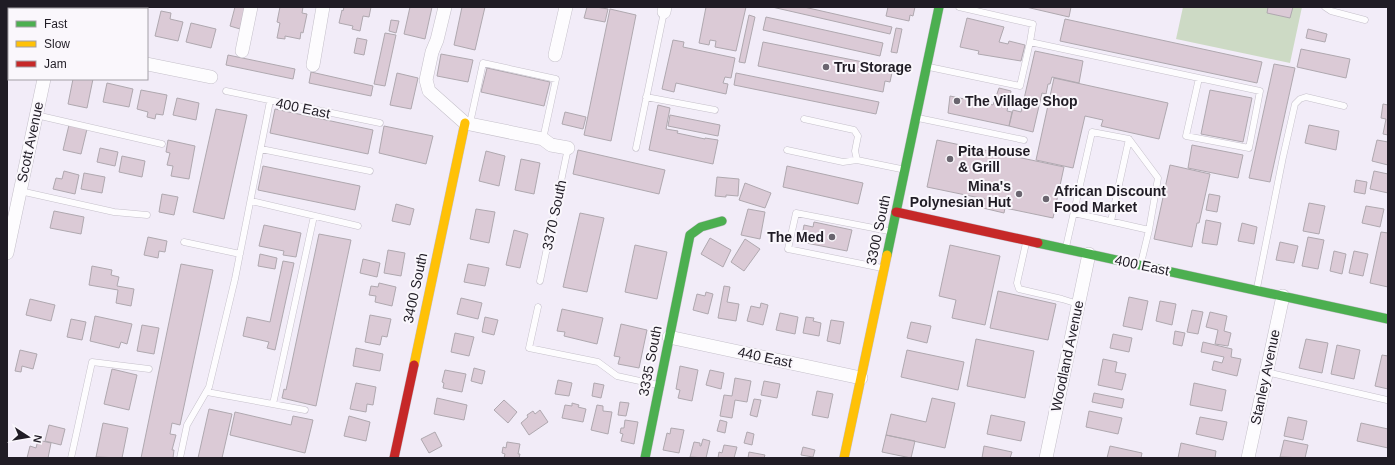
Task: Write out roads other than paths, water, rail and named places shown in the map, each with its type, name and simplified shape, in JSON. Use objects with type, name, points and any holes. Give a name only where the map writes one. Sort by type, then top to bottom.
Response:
[{"type":"street","points":[[242,51],[251,7]]},
{"type":"street","points":[[313,65],[324,7]]},
{"type":"street","points":[[445,7],[437,40],[432,52],[426,80],[429,91],[467,124],[542,139],[551,145],[568,148]]},
{"type":"street","points":[[555,55],[566,7]]},
{"type":"street","name":"3300 South","points":[[844,458],[939,7]]},
{"type":"street","points":[[148,64],[211,77]]},
{"type":"street","name":"Scott Avenue","points":[[7,253],[44,80]]},
{"type":"street","name":"3400 South","points":[[394,458],[467,124]]},
{"type":"street","name":"400 East","points":[[896,212],[1388,319]]},
{"type":"street","name":"3335 South","points":[[645,458],[690,235],[695,230],[709,223],[722,221]]},
{"type":"street","name":"Woodland Avenue","points":[[1046,458],[1089,254]]},
{"type":"street","name":"Stanley Avenue","points":[[1248,458],[1283,296]]},
{"type":"street","name":"440 East","points":[[669,337],[861,378]]},
{"type":"lane","points":[[926,67],[1020,86],[1033,24],[960,7]]},
{"type":"lane","points":[[1325,7],[1331,11],[1365,20]]},
{"type":"lane","points":[[636,148],[665,9]]},
{"type":"lane","points":[[1030,42],[1199,78],[1260,91],[1249,148],[1186,136],[1199,78]]},
{"type":"lane","points":[[467,124],[482,63],[556,79],[542,139]]},
{"type":"lane","name":"400 East","points":[[226,91],[380,123]]},
{"type":"lane","points":[[646,97],[715,110]]},
{"type":"lane","points":[[1256,290],[1295,104],[1306,97],[1344,106]]},
{"type":"lane","points":[[180,458],[187,425],[207,392],[211,379],[240,254],[270,101]]},
{"type":"lane","points":[[36,116],[162,144]]},
{"type":"lane","points":[[916,117],[1024,140]]},
{"type":"lane","points":[[804,119],[854,130],[858,136],[855,151],[857,160]]},
{"type":"lane","points":[[1066,249],[1092,132],[1129,139],[1158,178],[1149,230],[1140,265]]},
{"type":"lane","points":[[1111,221],[1129,139]]},
{"type":"lane","name":"3370 South","points":[[540,281],[568,148]]},
{"type":"lane","points":[[261,149],[370,171]]},
{"type":"lane","points":[[787,150],[843,162],[857,160],[905,170]]},
{"type":"lane","points":[[20,191],[107,211],[147,215]]},
{"type":"lane","points":[[251,201],[358,226]]},
{"type":"lane","points":[[884,268],[788,249],[796,213],[892,232]]},
{"type":"lane","points":[[1074,213],[1149,230]]},
{"type":"lane","points":[[273,404],[314,216]]},
{"type":"lane","points":[[1026,240],[1017,284],[1019,289],[1078,304]]},
{"type":"lane","points":[[184,242],[240,254]]},
{"type":"lane","points":[[538,307],[529,348],[598,362],[617,376],[660,386]]},
{"type":"lane","points":[[71,458],[92,362],[149,369]]},
{"type":"lane","points":[[1266,372],[1387,400]]},
{"type":"lane","points":[[207,392],[305,410]]},
{"type":"place","name":"Tru Storage","points":[[826,67]]},
{"type":"place","name":"The Village Shop","points":[[957,101]]},
{"type":"place","name":"Pita House & Grill","points":[[950,159]]},
{"type":"place","name":"Mina's Polynesian Hut","points":[[1019,194]]},
{"type":"place","name":"African Discount Food Market","points":[[1046,199]]},
{"type":"place","name":"The Med","points":[[832,237]]}]
